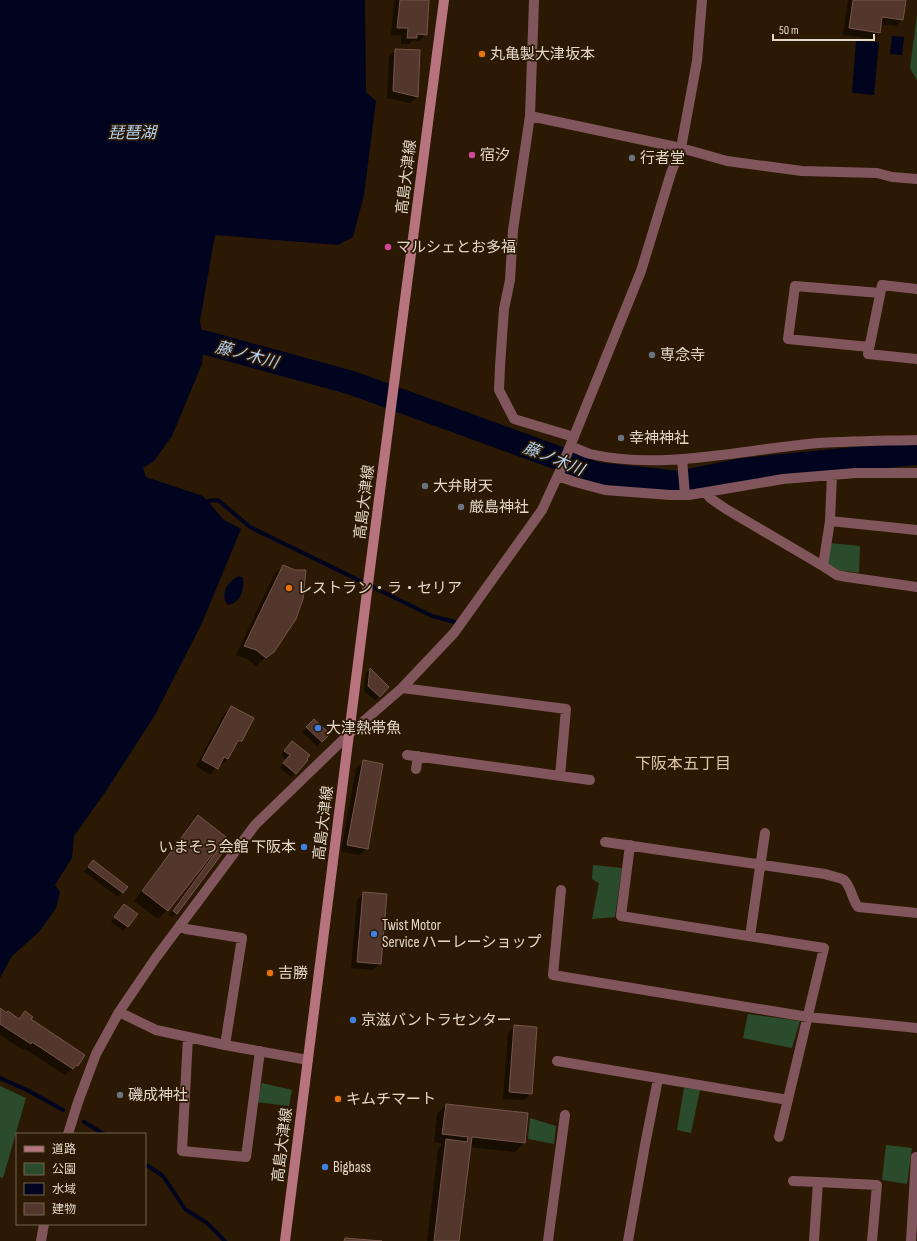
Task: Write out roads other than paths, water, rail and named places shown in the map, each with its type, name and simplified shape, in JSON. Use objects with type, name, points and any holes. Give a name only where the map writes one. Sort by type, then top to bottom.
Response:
[{"type":"main road","name":"高島大津線","points":[[285,1241],[444,0]]},
{"type":"street","points":[[534,0],[530,116],[513,230],[510,280],[504,309],[500,366],[499,390],[514,420],[571,444],[588,454],[615,458],[652,460],[682,459],[807,444],[857,440],[917,440]]},
{"type":"street","points":[[68,1133],[96,1054],[118,1012],[155,959],[256,825],[350,733],[402,688],[454,633],[542,510],[559,474],[642,271],[671,173],[680,148],[697,61],[702,0]]},
{"type":"street","points":[[530,116],[680,148],[727,161],[802,171],[877,173],[892,177],[917,179]]},
{"type":"street","points":[[917,289],[882,285],[868,354],[917,359]]},
{"type":"street","points":[[869,347],[788,339],[795,286],[880,293]]},
{"type":"street","points":[[682,459],[685,495]]},
{"type":"street","points":[[559,474],[575,482],[605,490],[685,495],[706,493],[783,479],[832,475],[917,473]]},
{"type":"street","points":[[824,566],[830,521],[832,475]]},
{"type":"street","points":[[706,493],[710,498],[726,509],[837,575],[917,587]]},
{"type":"street","points":[[830,521],[917,530]]},
{"type":"street","points":[[402,688],[566,709],[560,776]]},
{"type":"street","points":[[406,755],[590,780]]},
{"type":"street","points":[[416,769],[418,756]]},
{"type":"street","points":[[750,936],[764,833]]},
{"type":"street","points":[[605,842],[825,874],[844,881],[849,888],[853,901],[858,907],[917,913]]},
{"type":"street","points":[[630,845],[621,916],[824,948],[779,1138]]},
{"type":"street","points":[[561,890],[553,975],[808,1017],[917,1028]]},
{"type":"street","points":[[180,926],[186,929],[242,938],[225,1045]]},
{"type":"street","points":[[118,1012],[156,1030],[225,1045],[308,1060]]},
{"type":"street","points":[[188,1037],[182,1151],[246,1157],[260,1051]]},
{"type":"street","points":[[557,1062],[788,1100]]},
{"type":"street","points":[[628,1241],[644,1145],[658,1079]]},
{"type":"street","points":[[548,1241],[565,1115]]},
{"type":"street","points":[[911,1241],[916,1157]]},
{"type":"street","points":[[793,1181],[877,1185],[872,1241]]},
{"type":"street","points":[[814,1241],[818,1182]]},
{"type":"street","points":[[41,1241],[44,1225]]},
{"type":"water","name":"琵琶湖","points":[[0,0],[365,0],[366,92],[376,101],[364,195],[353,237],[338,245],[215,235],[200,321],[203,351],[202,364],[172,436],[154,461],[143,468],[146,477],[203,496],[224,520],[241,529],[202,623],[155,715],[106,791],[74,836],[72,858],[55,885],[60,892],[56,908],[39,932],[12,956],[0,978]]},
{"type":"water","points":[[892,36],[904,37],[902,55],[890,54]]},
{"type":"water","points":[[856,41],[879,42],[874,95],[852,93]]},
{"type":"water","points":[[239,576],[243,578],[241,594],[237,601],[229,605],[226,603],[224,595],[226,587]]},
{"type":"waterway","name":"藤ノ木川","points":[[170,344],[203,342],[352,383],[558,458],[595,474],[679,483],[743,470],[917,453]]},
{"type":"waterway","points":[[208,501],[218,500],[250,527],[432,616],[455,622]]},
{"type":"waterway","points":[[0,1078],[27,1090],[63,1110]]},
{"type":"waterway","points":[[84,1122],[102,1133]]},
{"type":"waterway","points":[[146,1165],[163,1176],[185,1209],[207,1223],[225,1241]]},
{"type":"place","name":"丸亀製大津坂本","points":[[482,54]]},
{"type":"place","name":"宿汐","points":[[472,155]]},
{"type":"place","name":"行者堂","points":[[632,158]]},
{"type":"place","name":"マルシェとお多福","points":[[388,247]]},
{"type":"place","name":"専念寺","points":[[652,355]]},
{"type":"place","name":"幸神神社","points":[[621,438]]},
{"type":"place","name":"大弁財天","points":[[425,486]]},
{"type":"place","name":"厳島神社","points":[[461,507]]},
{"type":"place","name":"レストラン・ラ・セリア","points":[[289,588]]},
{"type":"place","name":"大津熱帯魚","points":[[318,728]]},
{"type":"place","name":"いまそう会館 下阪本","points":[[304,847]]},
{"type":"place","name":"Twist Motor Service ハーレーショップ","points":[[374,934]]},
{"type":"place","name":"吉勝","points":[[270,973]]},
{"type":"place","name":"京滋バントラセンター","points":[[353,1020]]},
{"type":"place","name":"磯成神社","points":[[120,1095]]},
{"type":"place","name":"キムチマート","points":[[338,1099]]},
{"type":"place","name":"Bigbass","points":[[325,1167]]},
{"type":"district","name":"下阪本五丁目","points":[[683,763]]}]
